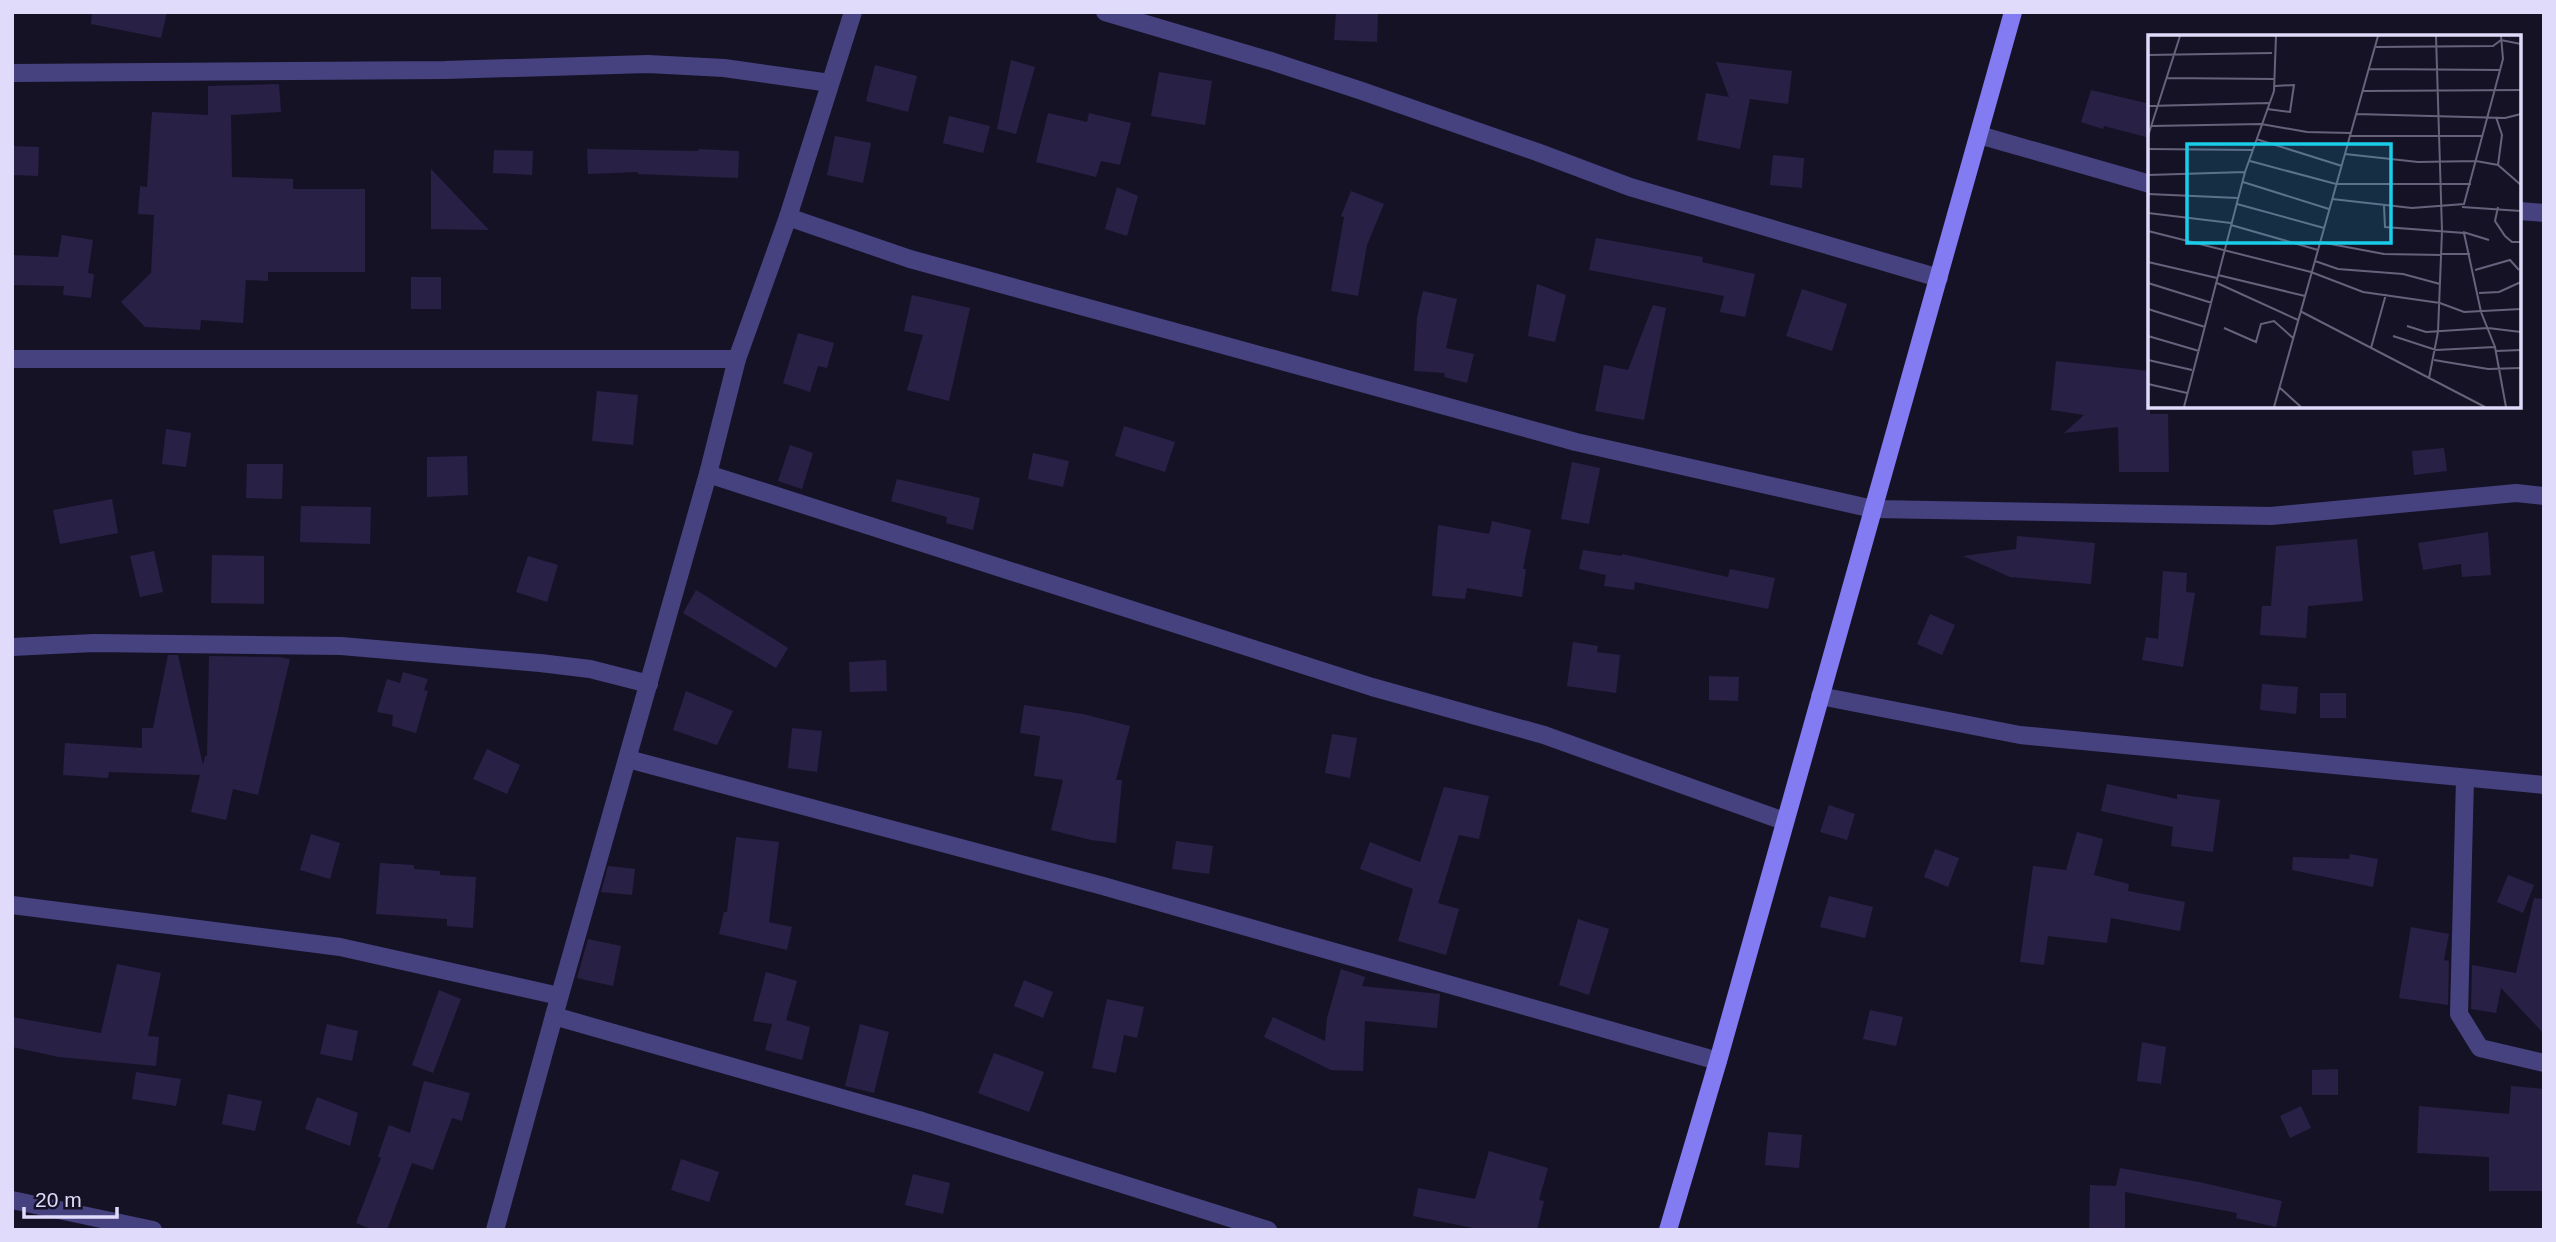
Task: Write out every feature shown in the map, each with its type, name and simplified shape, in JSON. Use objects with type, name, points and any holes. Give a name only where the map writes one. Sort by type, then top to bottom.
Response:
[{"type":"street","points":[[495,1230],[708,474],[737,359],[788,217],[853,12]]},
{"type":"street","points":[[1105,12],[1346,86],[1538,152],[1630,187],[1939,278]]},
{"type":"street","points":[[1669,1229],[2013,12]]},
{"type":"street","points":[[12,74],[445,70],[648,64],[724,68],[830,83]]},
{"type":"street","points":[[1979,135],[2148,183]]},
{"type":"street","points":[[2521,211],[2544,213]]},
{"type":"street","points":[[788,217],[910,259],[1576,442],[1873,509],[2272,516],[2515,494],[2544,496]]},
{"type":"street","points":[[12,359],[737,359]]},
{"type":"street","points":[[708,474],[1372,687],[1544,735],[1784,821]]},
{"type":"street","points":[[12,647],[94,643],[341,646],[590,669],[649,684]]},
{"type":"street","points":[[1820,695],[2020,735],[2544,785]]},
{"type":"street","points":[[628,759],[1090,882],[1718,1060]]},
{"type":"street","points":[[2465,779],[2459,1014],[2480,1048],[2544,1063]]},
{"type":"street","points":[[12,905],[340,947],[559,996]]},
{"type":"street","points":[[554,1016],[922,1121],[1268,1230]]},
{"type":"street","points":[[12,1199],[153,1230]]},
{"type":"building","points":[[92,12],[167,12],[161,38],[91,24]]},
{"type":"building","points":[[1336,12],[1378,12],[1377,42],[1334,40]]},
{"type":"building","points":[[1011,60],[1035,67],[1016,134],[997,129]]},
{"type":"building","points":[[1716,62],[1792,71],[1788,104],[1750,99],[1740,149],[1697,140],[1706,93],[1729,97]]},
{"type":"building","points":[[875,65],[917,76],[908,112],[866,101]]},
{"type":"building","points":[[1159,72],[1212,81],[1205,125],[1151,116]]},
{"type":"building","points":[[279,84],[281,112],[231,115],[232,177],[293,179],[293,189],[365,189],[365,272],[268,272],[268,281],[246,280],[243,323],[201,320],[200,330],[145,327],[121,302],[151,273],[154,215],[138,214],[140,186],[147,187],[152,112],[208,115],[208,86]]},
{"type":"building","points":[[2091,90],[2148,104],[2148,137],[2081,122]]},
{"type":"building","points":[[1048,113],[1087,122],[1089,113],[1131,123],[1120,165],[1101,161],[1096,177],[1036,162]]},
{"type":"building","points":[[949,116],[990,126],[983,153],[943,143]]},
{"type":"building","points":[[835,136],[871,143],[863,183],[827,175]]},
{"type":"building","points":[[12,146],[39,147],[38,176],[12,175]]},
{"type":"building","points":[[587,149],[739,151],[738,178],[638,172],[588,174]]},
{"type":"building","points":[[494,150],[533,151],[532,175],[493,173]]},
{"type":"building","points":[[1773,155],[1804,158],[1802,188],[1770,185]]},
{"type":"building","points":[[431,169],[489,230],[431,229]]},
{"type":"building","points":[[1117,187],[1138,196],[1127,236],[1105,229]]},
{"type":"building","points":[[1351,191],[1384,204],[1367,245],[1358,296],[1331,291],[1344,217],[1341,216]]},
{"type":"building","points":[[62,235],[93,240],[88,273],[94,274],[91,298],[63,295],[64,286],[12,285],[12,255],[58,257]]},
{"type":"building","points":[[1596,238],[1703,257],[1702,262],[1755,274],[1745,317],[1720,312],[1724,296],[1589,270]]},
{"type":"building","points":[[411,277],[441,277],[441,309],[411,309]]},
{"type":"building","points":[[1537,284],[1566,295],[1555,342],[1528,336]]},
{"type":"building","points":[[1802,289],[1847,304],[1832,351],[1786,336]]},
{"type":"building","points":[[1423,291],[1457,299],[1446,348],[1474,354],[1467,383],[1444,377],[1445,373],[1414,371],[1417,318]]},
{"type":"building","points":[[912,295],[970,308],[949,401],[907,390],[923,335],[904,331]]},
{"type":"building","points":[[1653,305],[1666,308],[1644,420],[1595,411],[1604,365],[1628,370]]},
{"type":"building","points":[[798,333],[834,343],[827,368],[818,366],[810,392],[783,383]]},
{"type":"building","points":[[2056,361],[2148,371],[2150,414],[2168,414],[2169,472],[2119,472],[2118,427],[2064,433],[2084,415],[2051,410]]},
{"type":"building","points":[[597,391],[638,395],[633,445],[592,441]]},
{"type":"building","points":[[1124,426],[1175,442],[1165,472],[1115,456]]},
{"type":"building","points":[[166,429],[191,433],[186,467],[162,464]]},
{"type":"building","points":[[790,445],[813,453],[802,489],[778,481]]},
{"type":"building","points":[[2444,448],[2447,471],[2414,475],[2412,451]]},
{"type":"building","points":[[1033,453],[1069,461],[1063,487],[1028,479]]},
{"type":"building","points":[[467,456],[468,495],[427,497],[427,457]]},
{"type":"building","points":[[1572,462],[1600,468],[1589,524],[1561,519]]},
{"type":"building","points":[[247,464],[283,464],[282,499],[246,498]]},
{"type":"building","points":[[897,479],[980,498],[973,530],[946,523],[947,517],[891,501]]},
{"type":"building","points":[[112,499],[118,533],[60,544],[53,510]]},
{"type":"building","points":[[301,506],[371,507],[370,544],[300,542]]},
{"type":"building","points":[[1492,521],[1531,530],[1523,569],[1526,569],[1522,597],[1467,588],[1465,599],[1432,596],[1438,525],[1489,534]]},
{"type":"building","points":[[2488,532],[2491,575],[2462,577],[2461,564],[2423,570],[2418,543]]},
{"type":"building","points":[[2017,536],[2095,543],[2091,584],[2010,577],[1963,556],[2016,549]]},
{"type":"building","points":[[2357,539],[2363,601],[2308,606],[2306,638],[2260,635],[2262,606],[2271,606],[2276,546]]},
{"type":"building","points":[[1583,550],[1622,554],[1728,577],[1730,569],[1775,578],[1768,609],[1635,582],[1634,590],[1604,586],[1606,575],[1579,569]]},
{"type":"building","points":[[154,551],[163,592],[140,597],[130,556]]},
{"type":"building","points":[[212,555],[264,556],[264,604],[211,603]]},
{"type":"building","points":[[528,556],[558,565],[547,602],[516,592]]},
{"type":"building","points":[[2163,571],[2187,573],[2186,592],[2195,593],[2183,667],[2142,660],[2146,637],[2158,639]]},
{"type":"building","points":[[696,590],[788,648],[776,668],[683,613]]},
{"type":"building","points":[[1930,614],[1955,625],[1942,655],[1917,644]]},
{"type":"building","points":[[1573,642],[1598,646],[1597,652],[1620,655],[1616,693],[1567,686]]},
{"type":"building","points":[[168,655],[178,655],[203,765],[207,756],[209,656],[290,659],[258,795],[233,789],[226,820],[191,812],[200,775],[109,772],[108,778],[63,775],[65,743],[142,748],[142,728],[153,728]]},
{"type":"building","points":[[886,660],[887,691],[850,692],[849,662]]},
{"type":"building","points":[[403,672],[428,679],[424,690],[428,691],[416,733],[392,726],[393,715],[377,712],[387,679],[400,683]]},
{"type":"building","points":[[1709,676],[1739,677],[1738,701],[1709,700]]},
{"type":"building","points":[[2262,684],[2298,687],[2296,714],[2260,710]]},
{"type":"building","points":[[686,691],[733,711],[717,745],[673,730]]},
{"type":"building","points":[[2320,693],[2346,693],[2346,718],[2320,718]]},
{"type":"building","points":[[1024,705],[1083,714],[1130,726],[1116,780],[1122,780],[1116,843],[1051,830],[1063,780],[1034,776],[1040,736],[1020,733]]},
{"type":"building","points":[[792,728],[822,731],[817,772],[788,768]]},
{"type":"building","points":[[1332,734],[1357,738],[1350,778],[1325,773]]},
{"type":"building","points":[[487,749],[520,765],[507,794],[473,779]]},
{"type":"building","points":[[2107,784],[2177,799],[2177,794],[2220,800],[2213,852],[2171,846],[2173,827],[2101,811]]},
{"type":"building","points":[[1444,787],[1489,796],[1479,839],[1459,835],[1438,903],[1459,909],[1446,955],[1398,941],[1413,889],[1360,869],[1370,842],[1420,862]]},
{"type":"building","points":[[1829,805],[1855,814],[1847,840],[1820,832]]},
{"type":"building","points":[[2077,832],[2103,839],[2094,875],[2129,884],[2128,891],[2185,902],[2180,931],[2111,918],[2107,943],[2048,936],[2044,965],[2020,962],[2033,866],[2066,870]]},
{"type":"building","points":[[311,834],[340,843],[330,879],[300,870]]},
{"type":"building","points":[[736,837],[779,842],[769,922],[792,927],[787,950],[719,934],[724,912],[727,912]]},
{"type":"building","points":[[1176,841],[1213,846],[1209,874],[1172,869]]},
{"type":"building","points":[[1935,849],[1959,858],[1948,887],[1924,877]]},
{"type":"building","points":[[2350,854],[2378,859],[2373,887],[2292,870],[2293,857],[2349,859]]},
{"type":"building","points":[[380,863],[414,865],[414,869],[440,871],[440,875],[476,877],[473,928],[447,926],[447,919],[376,914]]},
{"type":"building","points":[[608,866],[635,869],[632,895],[601,892]]},
{"type":"building","points":[[2508,875],[2534,885],[2523,913],[2497,902]]},
{"type":"building","points":[[1829,896],[1873,907],[1865,938],[1820,927]]},
{"type":"building","points":[[2534,898],[2544,899],[2544,1034],[2501,988],[2496,1013],[2471,1009],[2472,965],[2516,973]]},
{"type":"building","points":[[1578,919],[1609,929],[1589,995],[1559,985]]},
{"type":"building","points":[[2411,927],[2449,934],[2444,960],[2449,961],[2448,1005],[2399,998]]},
{"type":"building","points":[[588,939],[621,946],[613,986],[577,978]]},
{"type":"building","points":[[117,964],[161,973],[148,1036],[159,1037],[156,1066],[59,1057],[12,1047],[12,1017],[101,1033]]},
{"type":"building","points":[[1341,969],[1365,977],[1362,986],[1440,994],[1437,1028],[1365,1021],[1363,1071],[1331,1070],[1264,1037],[1273,1017],[1325,1041],[1327,1018]]},
{"type":"building","points":[[766,972],[797,981],[786,1020],[810,1027],[802,1060],[765,1050],[772,1024],[753,1021]]},
{"type":"building","points":[[1024,980],[1053,992],[1043,1018],[1014,1006]]},
{"type":"building","points":[[439,990],[461,999],[433,1073],[412,1065]]},
{"type":"building","points":[[1107,999],[1144,1007],[1137,1038],[1124,1035],[1116,1073],[1092,1068]]},
{"type":"building","points":[[1870,1010],[1903,1017],[1896,1046],[1863,1039]]},
{"type":"building","points":[[327,1024],[358,1031],[352,1061],[320,1054]]},
{"type":"building","points":[[860,1024],[889,1032],[874,1093],[845,1086]]},
{"type":"building","points":[[2142,1042],[2166,1047],[2161,1084],[2137,1081]]},
{"type":"building","points":[[994,1053],[1044,1072],[1029,1112],[978,1093]]},
{"type":"building","points":[[2338,1069],[2338,1095],[2312,1095],[2312,1070]]},
{"type":"building","points":[[136,1072],[181,1079],[176,1106],[132,1099]]},
{"type":"building","points":[[424,1081],[470,1093],[462,1121],[452,1118],[433,1170],[412,1163],[387,1230],[373,1230],[356,1223],[381,1158],[378,1156],[389,1125],[410,1133]]},
{"type":"building","points":[[2511,1086],[2544,1089],[2544,1191],[2489,1191],[2489,1157],[2417,1153],[2419,1106],[2509,1114]]},
{"type":"building","points":[[228,1094],[262,1101],[255,1131],[222,1124]]},
{"type":"building","points":[[317,1097],[358,1113],[350,1146],[305,1129]]},
{"type":"building","points":[[2301,1106],[2311,1128],[2290,1138],[2280,1116]]},
{"type":"building","points":[[1768,1132],[1802,1135],[1799,1168],[1765,1165]]},
{"type":"building","points":[[1489,1151],[1548,1168],[1539,1200],[1544,1201],[1537,1230],[1483,1230],[1413,1216],[1418,1188],[1475,1199]]},
{"type":"building","points":[[681,1159],[719,1172],[709,1202],[671,1190]]},
{"type":"building","points":[[2120,1168],[2282,1201],[2276,1227],[2236,1218],[2237,1213],[2125,1192],[2125,1230],[2089,1230],[2090,1185],[2116,1186]]},
{"type":"building","points":[[913,1174],[950,1183],[943,1214],[905,1205]]}]
